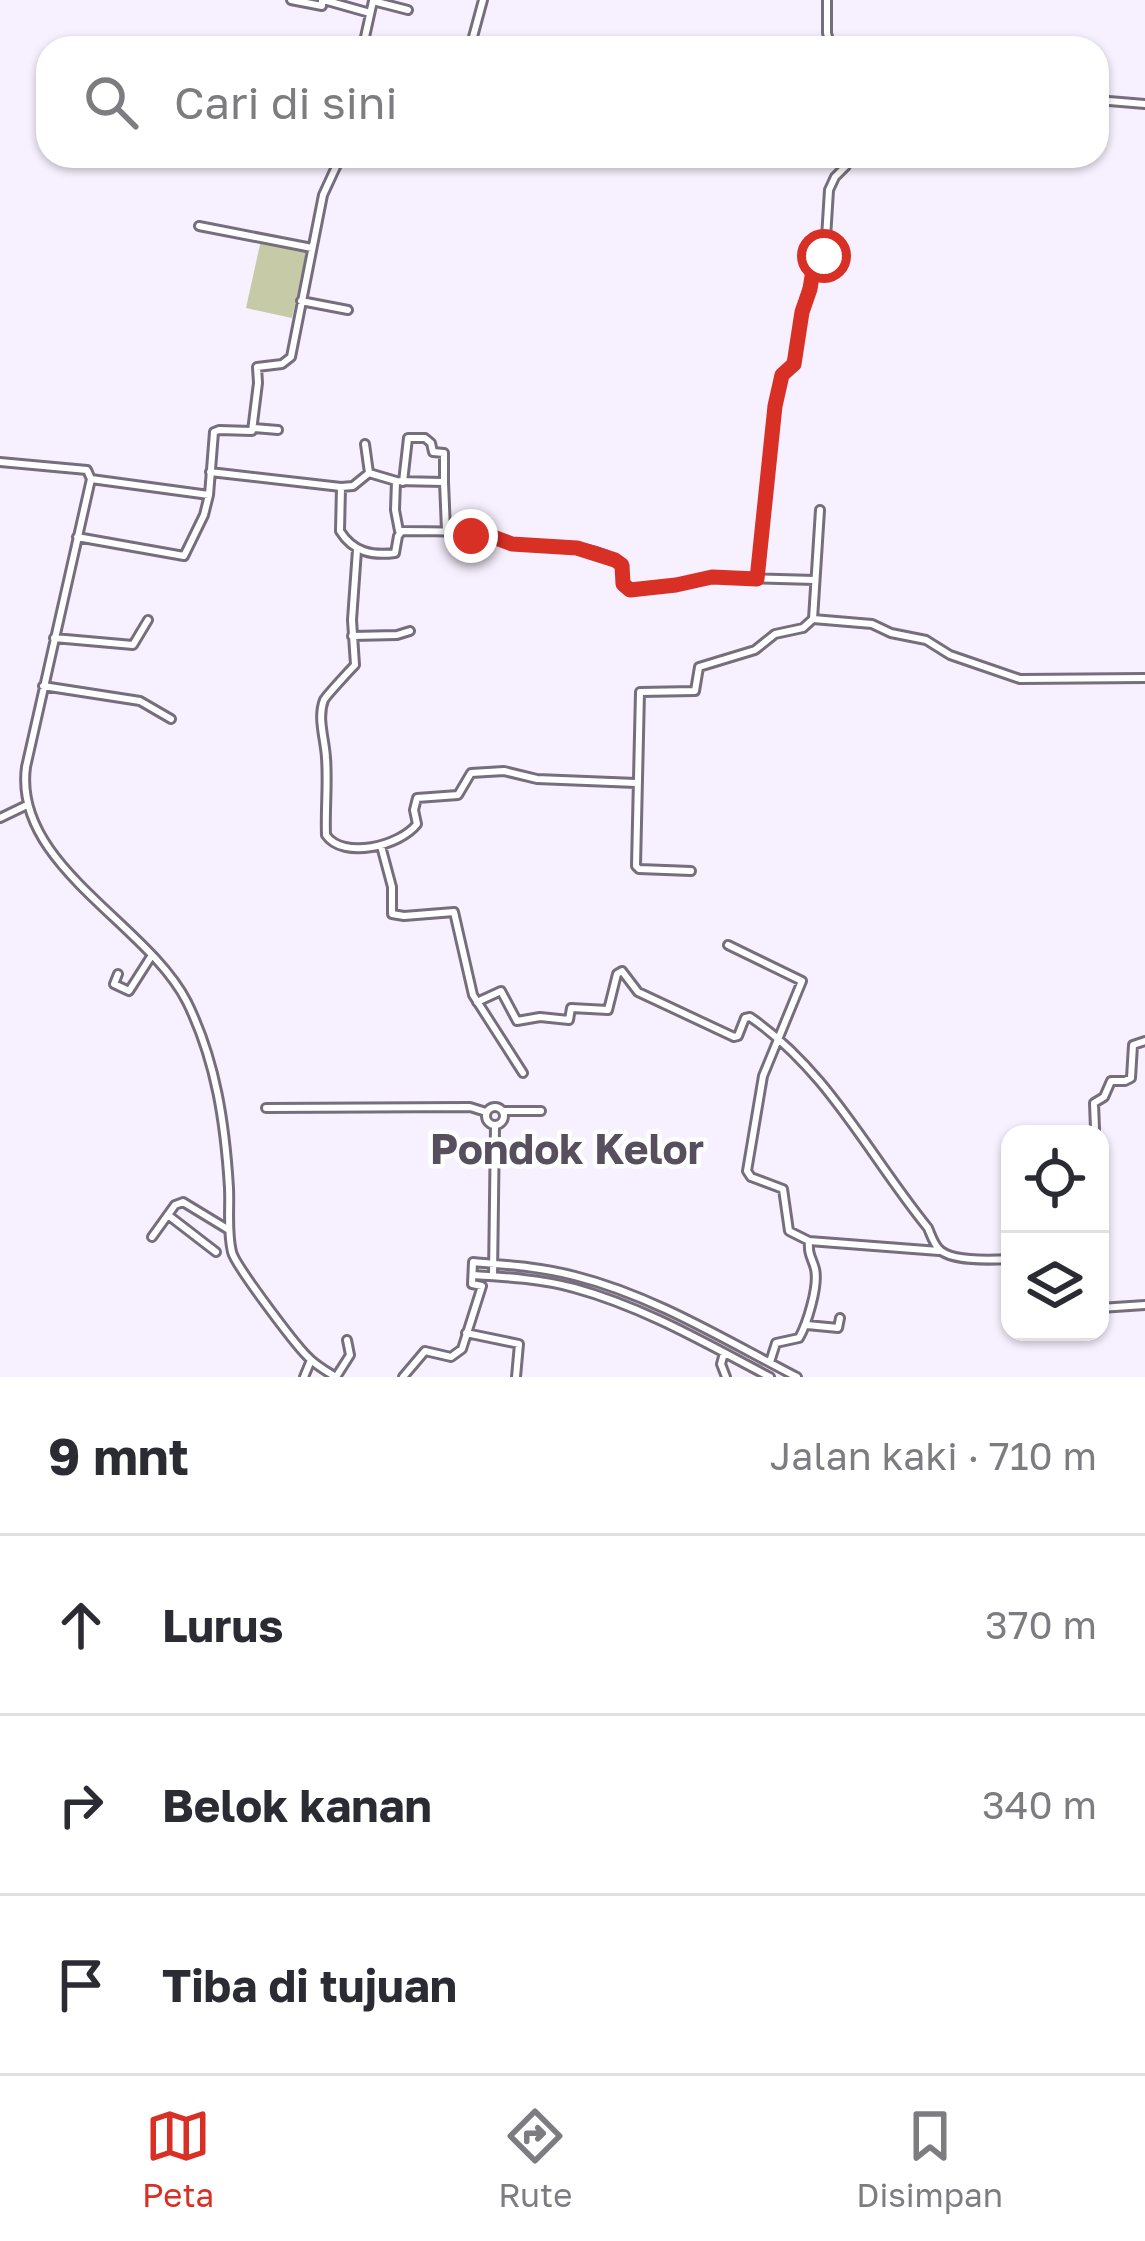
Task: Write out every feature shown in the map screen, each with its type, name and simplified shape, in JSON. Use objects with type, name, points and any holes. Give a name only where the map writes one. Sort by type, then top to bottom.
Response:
[{"type":"street","points":[[291,0],[322,6],[323,0],[370,13]]},
{"type":"street","points":[[365,36],[374,0],[408,10]]},
{"type":"street","points":[[473,36],[483,0]]},
{"type":"street","points":[[827,0],[828,36]]},
{"type":"street","points":[[1109,101],[1145,104]]},
{"type":"street","points":[[180,566],[204,515],[214,432],[250,433],[257,368],[282,364],[291,357],[323,194],[335,168]]},
{"type":"street","points":[[757,579],[775,406],[782,375],[794,364],[814,264],[825,254],[829,190],[844,168]]},
{"type":"street","points":[[199,226],[312,248]]},
{"type":"street","points":[[301,302],[348,310]]},
{"type":"street","points":[[254,428],[278,430]]},
{"type":"street","points":[[341,487],[340,532],[357,550],[392,554],[400,533],[395,510],[409,438],[425,438],[434,452],[444,453],[446,530]]},
{"type":"street","points":[[365,444],[369,473]]},
{"type":"street","points":[[0,462],[87,470],[91,478],[43,686],[26,774],[27,805],[73,878],[152,955],[184,995],[215,1079],[225,1130],[231,1249],[239,1269],[320,1372],[336,1377],[350,1355],[347,1340]]},
{"type":"street","points":[[210,472],[341,487],[353,486],[369,473]]},
{"type":"street","points":[[369,473],[399,482],[444,482]]},
{"type":"street","points":[[91,478],[209,495]]},
{"type":"street","points":[[691,872],[636,867],[640,692],[695,691],[699,667],[755,650],[775,634],[803,628],[813,619],[820,510]]},
{"type":"street","points":[[400,533],[446,530],[488,535],[512,544],[577,548],[622,565],[623,584],[630,590],[712,577],[815,580]]},
{"type":"street","points":[[77,537],[184,556]]},
{"type":"street","points":[[357,550],[352,587],[355,665],[327,694],[322,710],[326,835],[334,845],[381,846],[404,838],[416,828],[417,798],[458,795],[471,773],[504,771],[537,779],[636,783]]},
{"type":"street","points":[[813,619],[872,623],[1020,679],[1145,678]]},
{"type":"street","points":[[54,638],[133,645],[148,620]]},
{"type":"street","points":[[352,636],[410,631]]},
{"type":"street","points":[[43,686],[140,701],[171,719]]},
{"type":"street","points":[[0,818],[27,805]]},
{"type":"street","points":[[381,846],[392,887],[392,914],[454,912],[477,1002],[523,1073]]},
{"type":"street","points":[[728,945],[802,981],[763,1076],[747,1171],[756,1180],[783,1189],[790,1231],[808,1240],[1001,1259]]},
{"type":"street","points":[[118,974],[114,984],[129,991],[152,955]]},
{"type":"street","points":[[477,1002],[500,991],[516,1021],[540,1017],[568,1021],[572,1008],[608,1010],[617,974],[622,971],[638,992],[736,1037],[747,1017],[778,1037],[809,1067],[928,1228],[939,1251]]},
{"type":"street","points":[[1094,1125],[1094,1103],[1104,1097],[1111,1081],[1131,1078],[1133,1045],[1145,1041]]},
{"type":"street","points":[[266,1108],[470,1107],[486,1112]]},
{"type":"street","points":[[495,1126],[485,1119],[491,1108],[541,1112]]},
{"type":"street","points":[[493,1276],[495,1126],[504,1118],[503,1111]]},
{"type":"street","points":[[152,1237],[183,1202],[230,1230]]},
{"type":"street","points":[[168,1216],[216,1252]]},
{"type":"street","points":[[770,1363],[776,1343],[799,1338],[806,1325],[816,1270],[808,1255],[808,1240]]},
{"type":"street","points":[[403,1377],[425,1351],[454,1356],[463,1348],[482,1286],[472,1284],[473,1262],[579,1277],[633,1296],[795,1377]]},
{"type":"street","points":[[473,1275],[575,1288],[629,1307],[770,1377]]},
{"type":"street","points":[[629,1307],[633,1296]]},
{"type":"street","points":[[1109,1307],[1145,1305]]},
{"type":"street","points":[[806,1325],[838,1328],[839,1318]]},
{"type":"street","points":[[466,1333],[519,1344],[516,1377]]},
{"type":"street","points":[[724,1354],[721,1364],[726,1377]]},
{"type":"street","points":[[304,1377],[311,1360]]},
{"type":"green space","points":[[261,240],[307,249],[292,318],[246,308]]},
{"type":"district","name":"Pondok Kelor","points":[[567,1149]]},
{"type":"route","points":[[471,536],[488,535],[512,544],[560,545],[615,560],[622,565],[623,584],[630,590],[712,577],[757,579],[775,406],[782,375],[794,364],[814,264],[824,256]]}]
